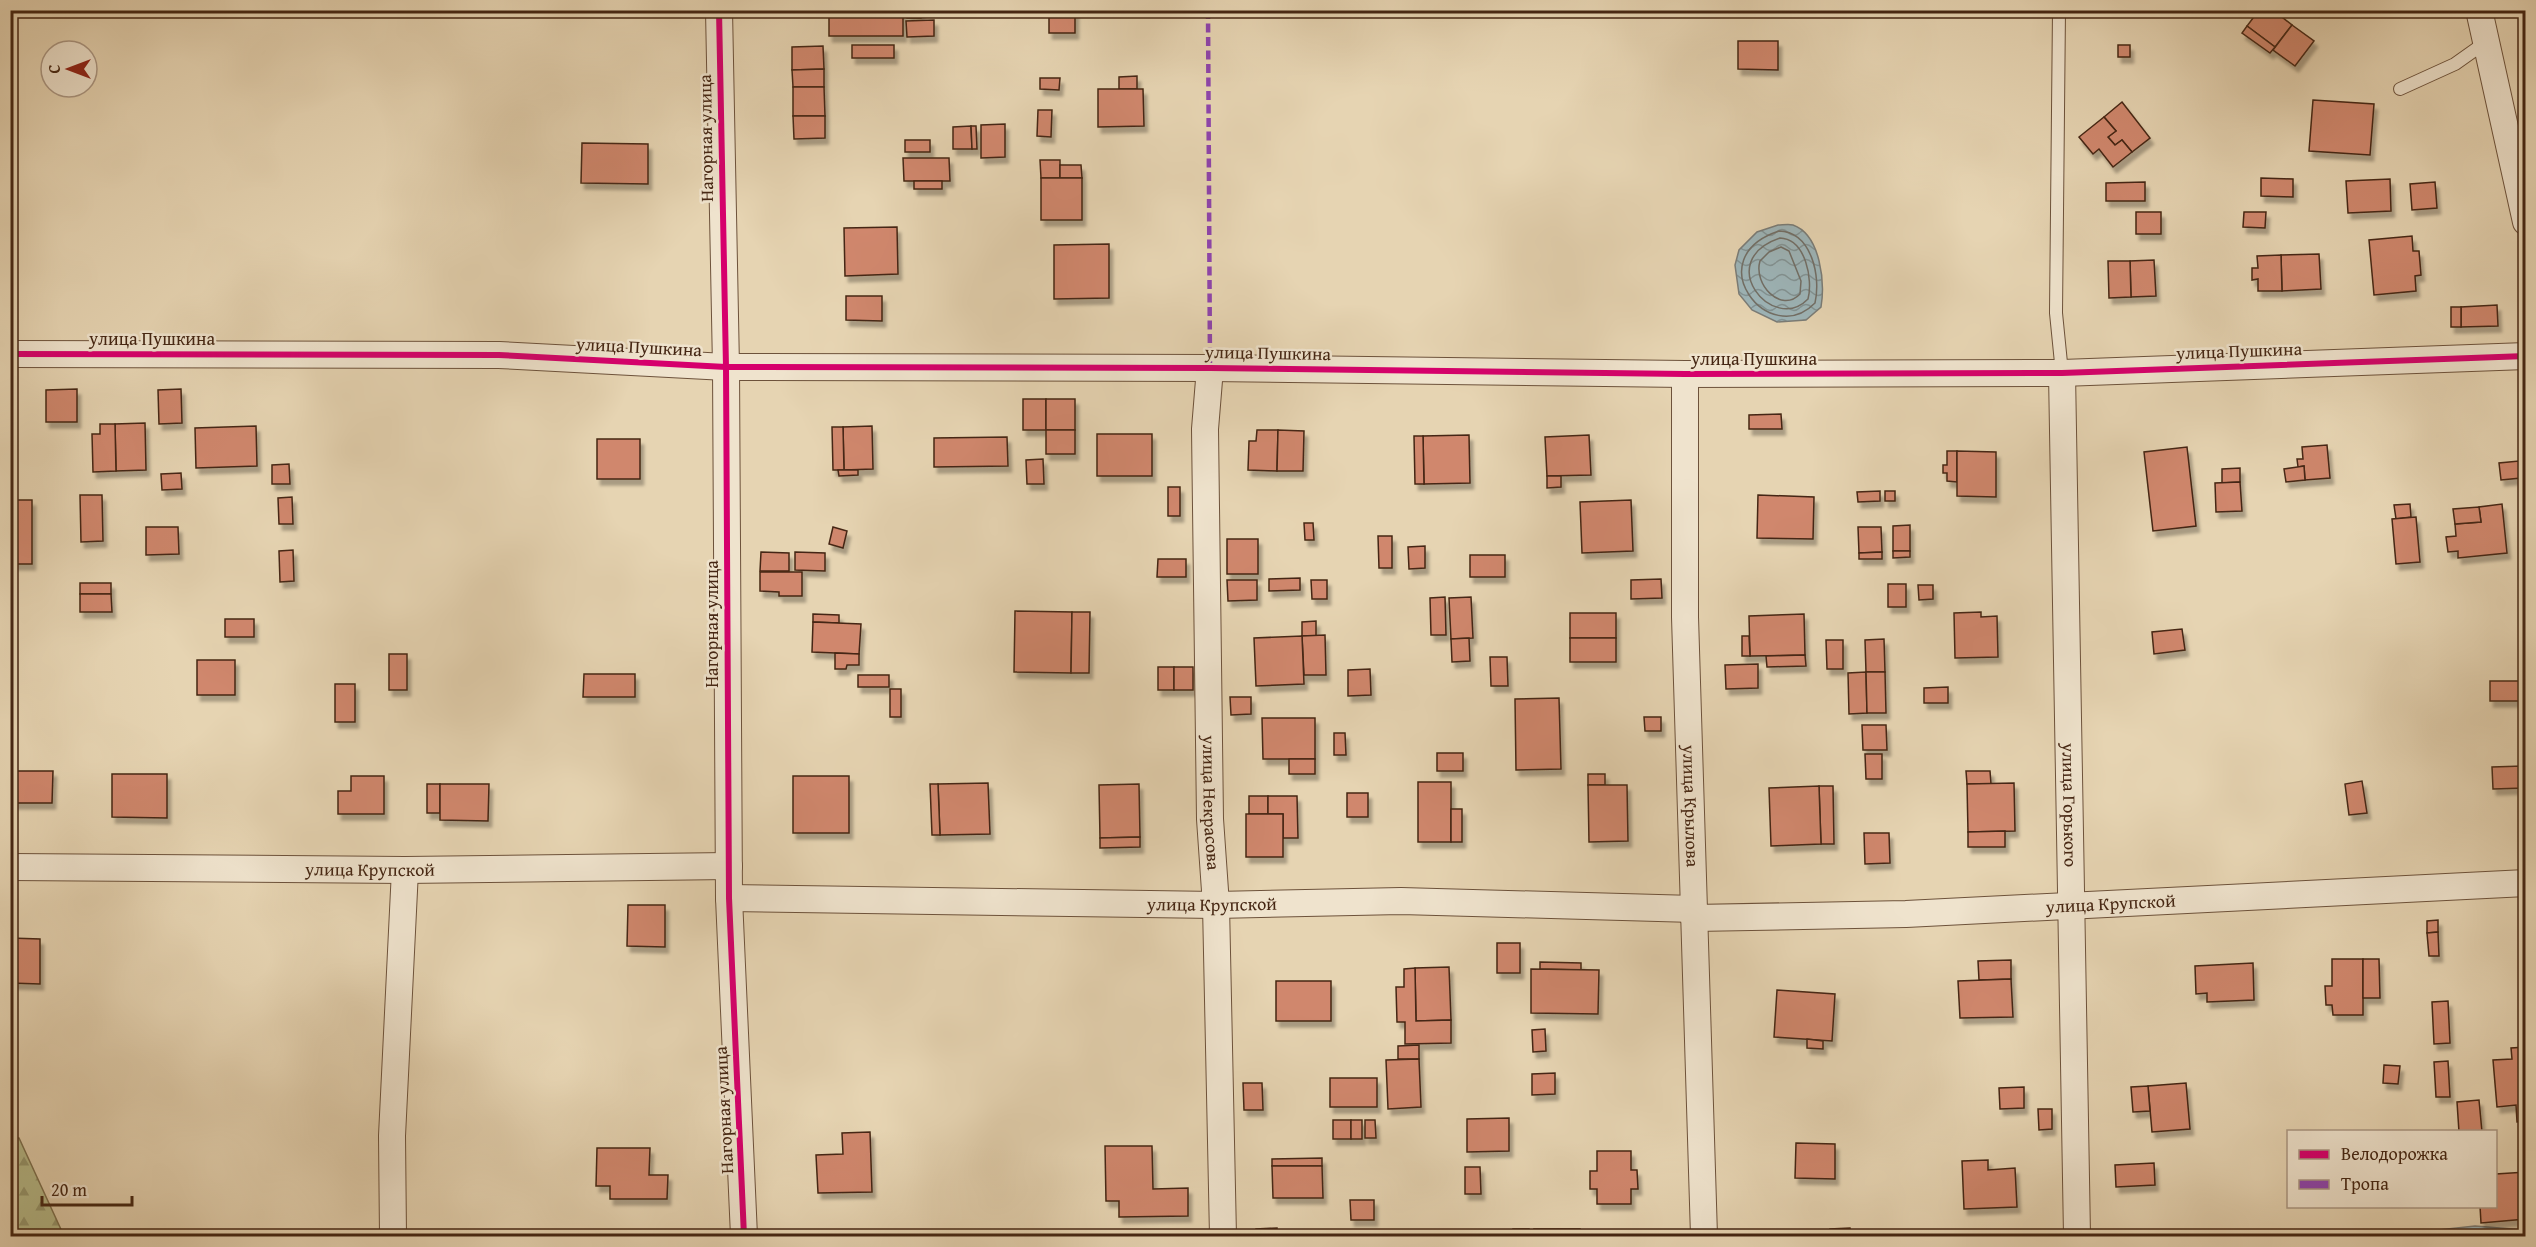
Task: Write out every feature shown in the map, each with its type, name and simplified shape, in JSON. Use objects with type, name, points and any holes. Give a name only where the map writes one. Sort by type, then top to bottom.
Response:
[{"type":"street","name":"Нагорная улица","points":[[719,10],[726,367],[729,898],[744,1236]]},
{"type":"street","points":[[2479,10],[2526,222]]},
{"type":"street","name":"улица Пушкина","points":[[10,354],[499,355],[726,367],[1210,368],[1685,374],[2062,373],[2526,356]]},
{"type":"street","name":"улица Некрасова","points":[[1210,368],[1206,400],[1210,819],[1216,904],[1223,1236]]},
{"type":"street","name":"улица Горького","points":[[2062,373],[2077,1236]]},
{"type":"street","name":"улица Крылова","points":[[1685,374],[1685,617],[1704,1236]]},
{"type":"street","name":"улица Крупской","points":[[10,867],[405,870],[729,866]]},
{"type":"street","points":[[393,1236],[392,1136],[405,870]]},
{"type":"street","name":"улица Крупской","points":[[729,898],[1216,904],[1401,901],[1694,914],[1906,914],[2526,883]]},
{"type":"lane","points":[[2059,10],[2056,313],[2062,373]]},
{"type":"lane","points":[[2400,89],[2455,63],[2486,42]]},
{"type":"green space","points":[[10,1138],[19,1138],[64,1236],[11,1236]]},
{"type":"water","points":[[1778,225],[1793,225],[1802,230],[1810,239],[1819,261],[1822,285],[1821,307],[1806,320],[1777,322],[1752,310],[1739,294],[1735,265],[1739,250],[1757,232]]},
{"type":"water","points":[[2475,1226],[2524,1230],[2525,1236],[2383,1236]]},
{"type":"building","points":[[829,10],[903,11],[903,36],[829,36]]},
{"type":"building","points":[[906,10],[921,10],[921,18],[907,18]]},
{"type":"building","points":[[1049,10],[1075,10],[1075,33],[1049,33]]},
{"type":"building","points":[[2259,10],[2273,10],[2292,25],[2275,47],[2247,26]]},
{"type":"building","points":[[934,20],[934,36],[907,37],[906,21]]},
{"type":"building","points":[[2292,25],[2314,41],[2295,66],[2273,50]]},
{"type":"building","points":[[2247,26],[2275,47],[2270,53],[2242,33]]},
{"type":"building","points":[[1738,41],[1778,41],[1778,70],[1738,69]]},
{"type":"building","points":[[852,45],[894,45],[894,58],[852,58]]},
{"type":"building","points":[[2118,45],[2130,45],[2130,57],[2118,57]]},
{"type":"building","points":[[823,46],[824,69],[792,70],[792,47]]},
{"type":"building","points":[[824,69],[824,87],[793,87],[792,70]]},
{"type":"building","points":[[1137,76],[1137,89],[1119,89],[1119,77]]},
{"type":"building","points":[[1040,78],[1060,78],[1059,90],[1040,89]]},
{"type":"building","points":[[793,87],[824,87],[825,116],[793,116]]},
{"type":"building","points":[[1098,89],[1143,89],[1144,126],[1098,127]]},
{"type":"building","points":[[2313,100],[2374,104],[2370,155],[2309,151]]},
{"type":"building","points":[[2122,102],[2150,138],[2132,152],[2122,140],[2115,145],[2108,137],[2116,131],[2104,117]]},
{"type":"building","points":[[1038,110],[1052,110],[1051,137],[1037,136]]},
{"type":"building","points":[[793,116],[825,116],[825,138],[794,139]]},
{"type":"building","points":[[2104,117],[2116,131],[2108,137],[2115,145],[2122,140],[2132,152],[2113,167],[2099,149],[2093,154],[2079,137]]},
{"type":"building","points":[[1005,124],[1005,157],[981,158],[981,125]]},
{"type":"building","points":[[971,126],[972,149],[953,149],[953,127]]},
{"type":"building","points":[[971,126],[976,126],[977,149],[972,149]]},
{"type":"building","points":[[905,140],[930,140],[930,152],[905,152]]},
{"type":"building","points":[[582,143],[648,144],[648,184],[581,183]]},
{"type":"building","points":[[903,158],[949,158],[950,181],[904,181]]},
{"type":"building","points":[[1040,160],[1060,160],[1060,178],[1041,178]]},
{"type":"building","points":[[1060,165],[1081,165],[1082,178],[1060,178]]},
{"type":"building","points":[[1041,178],[1082,178],[1082,220],[1041,220]]},
{"type":"building","points":[[2261,178],[2293,179],[2293,197],[2261,196]]},
{"type":"building","points":[[2390,179],[2391,211],[2348,213],[2346,181]]},
{"type":"building","points":[[914,181],[942,181],[942,189],[914,189]]},
{"type":"building","points":[[2145,182],[2145,201],[2106,201],[2106,183]]},
{"type":"building","points":[[2435,182],[2437,208],[2412,210],[2410,184]]},
{"type":"building","points":[[2136,212],[2161,212],[2161,234],[2136,234]]},
{"type":"building","points":[[2244,212],[2266,212],[2265,228],[2243,227]]},
{"type":"building","points":[[897,227],[898,274],[845,276],[844,228]]},
{"type":"building","points":[[2412,236],[2413,251],[2419,251],[2421,275],[2415,276],[2416,291],[2374,295],[2369,240]]},
{"type":"building","points":[[1109,244],[1109,298],[1054,299],[1054,245]]},
{"type":"building","points":[[2319,254],[2321,289],[2282,291],[2281,255]]},
{"type":"building","points":[[2281,255],[2282,291],[2258,291],[2258,279],[2252,280],[2252,268],[2258,268],[2257,256]]},
{"type":"building","points":[[2154,260],[2156,296],[2131,297],[2130,261]]},
{"type":"building","points":[[2108,261],[2130,261],[2131,297],[2109,298]]},
{"type":"building","points":[[846,296],[882,296],[882,321],[846,320]]},
{"type":"building","points":[[2497,305],[2498,326],[2461,327],[2461,307]]},
{"type":"building","points":[[2451,307],[2461,307],[2461,327],[2451,327]]},
{"type":"building","points":[[77,389],[77,422],[46,422],[46,390]]},
{"type":"building","points":[[181,389],[182,423],[159,424],[158,390]]},
{"type":"building","points":[[1023,399],[1046,399],[1046,430],[1023,430]]},
{"type":"building","points":[[1046,399],[1075,399],[1075,430],[1046,430]]},
{"type":"building","points":[[1781,414],[1782,429],[1749,429],[1749,415]]},
{"type":"building","points":[[145,423],[146,470],[116,471],[115,424]]},
{"type":"building","points":[[100,424],[115,424],[116,471],[93,472],[92,434],[100,434]]},
{"type":"building","points":[[256,426],[257,466],[196,468],[195,428]]},
{"type":"building","points":[[872,426],[873,469],[844,470],[843,427]]},
{"type":"building","points":[[832,427],[843,427],[844,470],[833,470]]},
{"type":"building","points":[[1046,430],[1075,430],[1075,454],[1046,454]]},
{"type":"building","points":[[1257,430],[1278,430],[1277,471],[1248,470],[1249,441],[1256,441]]},
{"type":"building","points":[[1278,430],[1304,431],[1303,471],[1277,471]]},
{"type":"building","points":[[1097,434],[1152,434],[1152,476],[1097,476]]},
{"type":"building","points":[[1469,435],[1470,483],[1424,484],[1423,436]]},
{"type":"building","points":[[1589,435],[1591,475],[1547,476],[1545,437]]},
{"type":"building","points":[[1414,436],[1423,436],[1424,484],[1415,484]]},
{"type":"building","points":[[1007,437],[1008,466],[934,467],[934,438]]},
{"type":"building","points":[[597,439],[640,439],[640,479],[597,479]]},
{"type":"building","points":[[2327,445],[2330,478],[2305,480],[2304,466],[2298,467],[2297,459],[2303,459],[2302,447]]},
{"type":"building","points":[[2187,447],[2196,526],[2153,531],[2144,452]]},
{"type":"building","points":[[1947,451],[1957,451],[1957,482],[1947,481],[1947,473],[1943,473],[1943,465],[1947,465]]},
{"type":"building","points":[[1957,451],[1996,452],[1996,497],[1957,496]]},
{"type":"building","points":[[1043,459],[1044,484],[1027,484],[1026,460]]},
{"type":"building","points":[[2519,461],[2521,478],[2501,480],[2499,463]]},
{"type":"building","points":[[289,464],[290,484],[272,484],[272,465]]},
{"type":"building","points":[[2304,466],[2305,480],[2286,482],[2284,469]]},
{"type":"building","points":[[2240,468],[2240,482],[2222,483],[2222,469]]},
{"type":"building","points":[[838,470],[858,470],[858,475],[839,476]]},
{"type":"building","points":[[181,473],[182,489],[162,490],[161,474]]},
{"type":"building","points":[[1547,476],[1561,476],[1561,487],[1547,488]]},
{"type":"building","points":[[2240,482],[2242,511],[2216,512],[2215,483]]},
{"type":"building","points":[[1168,487],[1180,487],[1180,516],[1168,516]]},
{"type":"building","points":[[1880,491],[1880,501],[1858,502],[1857,492]]},
{"type":"building","points":[[1885,491],[1895,491],[1895,501],[1885,501]]},
{"type":"building","points":[[80,495],[102,495],[103,541],[81,542]]},
{"type":"building","points":[[1758,495],[1814,497],[1813,539],[1757,538]]},
{"type":"building","points":[[292,497],[293,524],[279,524],[278,498]]},
{"type":"building","points":[[10,500],[32,500],[32,564],[10,564]]},
{"type":"building","points":[[1631,500],[1633,551],[1582,553],[1580,502]]},
{"type":"building","points":[[2410,504],[2411,517],[2396,519],[2394,505]]},
{"type":"building","points":[[2502,504],[2507,553],[2458,558],[2458,551],[2448,552],[2446,537],[2456,536],[2455,524],[2481,522],[2479,507]]},
{"type":"building","points":[[2479,507],[2481,522],[2455,524],[2453,509]]},
{"type":"building","points":[[2416,517],[2420,562],[2396,564],[2392,519]]},
{"type":"building","points":[[1304,523],[1313,523],[1314,540],[1305,540]]},
{"type":"building","points":[[1910,525],[1910,551],[1893,551],[1893,526]]},
{"type":"building","points":[[146,527],[178,527],[179,554],[146,555]]},
{"type":"building","points":[[833,527],[847,531],[843,548],[829,544]]},
{"type":"building","points":[[1858,527],[1881,527],[1882,552],[1859,553]]},
{"type":"building","points":[[1378,536],[1392,536],[1392,568],[1379,568]]},
{"type":"building","points":[[1227,539],[1258,539],[1258,574],[1227,574]]},
{"type":"building","points":[[1425,546],[1425,568],[1409,569],[1408,547]]},
{"type":"building","points":[[293,550],[294,581],[280,582],[279,551]]},
{"type":"building","points":[[1893,551],[1910,551],[1910,557],[1893,558]]},
{"type":"building","points":[[761,552],[789,553],[789,571],[760,571]]},
{"type":"building","points":[[795,552],[825,553],[825,571],[795,570]]},
{"type":"building","points":[[1882,552],[1882,559],[1859,559],[1859,553]]},
{"type":"building","points":[[1470,555],[1505,555],[1505,577],[1470,577]]},
{"type":"building","points":[[1158,559],[1186,559],[1186,577],[1157,577]]},
{"type":"building","points":[[760,572],[802,572],[802,596],[779,596],[779,592],[760,591]]},
{"type":"building","points":[[1300,578],[1300,590],[1269,591],[1269,579]]},
{"type":"building","points":[[1661,579],[1662,598],[1631,599],[1631,580]]},
{"type":"building","points":[[1227,580],[1257,580],[1257,600],[1228,601]]},
{"type":"building","points":[[1311,580],[1327,580],[1327,599],[1312,599]]},
{"type":"building","points":[[80,583],[111,583],[111,594],[80,594]]},
{"type":"building","points":[[1888,584],[1906,584],[1906,607],[1888,607]]},
{"type":"building","points":[[1918,585],[1933,585],[1933,599],[1919,600]]},
{"type":"building","points":[[80,594],[111,594],[112,612],[80,612]]},
{"type":"building","points":[[1445,597],[1446,635],[1431,635],[1430,598]]},
{"type":"building","points":[[1471,597],[1473,638],[1451,639],[1449,598]]},
{"type":"building","points":[[1015,611],[1072,612],[1071,673],[1014,672]]},
{"type":"building","points":[[1072,612],[1090,612],[1089,673],[1071,673]]},
{"type":"building","points":[[1981,612],[1981,617],[1997,616],[1998,657],[1955,658],[1954,613]]},
{"type":"building","points":[[1570,613],[1616,613],[1616,638],[1570,638]]},
{"type":"building","points":[[813,614],[839,615],[839,623],[813,622]]},
{"type":"building","points":[[1804,614],[1805,655],[1750,656],[1749,616]]},
{"type":"building","points":[[225,619],[254,619],[254,637],[225,637]]},
{"type":"building","points":[[1316,621],[1316,636],[1302,636],[1302,622]]},
{"type":"building","points":[[813,622],[861,624],[859,654],[812,652]]},
{"type":"building","points":[[2182,629],[2185,650],[2154,654],[2152,632]]},
{"type":"building","points":[[1325,635],[1326,675],[1304,675],[1302,636]]},
{"type":"building","points":[[1302,636],[1304,684],[1256,686],[1254,638]]},
{"type":"building","points":[[1742,636],[1749,636],[1750,656],[1742,656]]},
{"type":"building","points":[[1469,638],[1470,661],[1452,662],[1451,639]]},
{"type":"building","points":[[1570,638],[1616,638],[1616,662],[1570,662]]},
{"type":"building","points":[[1884,639],[1885,672],[1866,672],[1865,640]]},
{"type":"building","points":[[1826,640],[1843,640],[1843,669],[1827,669]]},
{"type":"building","points":[[835,653],[859,654],[859,665],[847,665],[846,669],[835,669]]},
{"type":"building","points":[[389,654],[407,654],[407,690],[389,690]]},
{"type":"building","points":[[1805,655],[1806,666],[1767,667],[1766,656]]},
{"type":"building","points":[[1490,657],[1507,657],[1508,686],[1491,686]]},
{"type":"building","points":[[197,660],[235,660],[235,695],[197,695]]},
{"type":"building","points":[[1758,664],[1758,688],[1726,689],[1725,665]]},
{"type":"building","points":[[1158,667],[1174,667],[1174,690],[1158,690]]},
{"type":"building","points":[[1174,667],[1193,667],[1193,690],[1174,690]]},
{"type":"building","points":[[1370,669],[1371,695],[1348,696],[1348,670]]},
{"type":"building","points":[[1866,672],[1867,713],[1849,714],[1848,673]]},
{"type":"building","points":[[1866,672],[1885,672],[1886,713],[1867,713]]},
{"type":"building","points":[[584,674],[635,674],[635,697],[583,697]]},
{"type":"building","points":[[858,675],[889,675],[889,687],[858,687]]},
{"type":"building","points":[[2490,681],[2520,681],[2520,701],[2490,701]]},
{"type":"building","points":[[335,684],[355,684],[355,722],[335,722]]},
{"type":"building","points":[[1948,687],[1948,703],[1924,703],[1924,688]]},
{"type":"building","points":[[890,689],[901,689],[901,717],[890,717]]},
{"type":"building","points":[[1230,697],[1251,697],[1251,714],[1231,715]]},
{"type":"building","points":[[1559,698],[1561,769],[1516,770],[1515,699]]},
{"type":"building","points":[[1644,717],[1661,717],[1661,731],[1645,731]]},
{"type":"building","points":[[1262,718],[1315,718],[1315,759],[1263,759]]},
{"type":"building","points":[[1862,725],[1886,725],[1887,750],[1863,750]]},
{"type":"building","points":[[1334,733],[1345,733],[1346,755],[1334,755]]},
{"type":"building","points":[[1437,753],[1463,753],[1463,771],[1437,771]]},
{"type":"building","points":[[1865,754],[1882,754],[1882,779],[1866,779]]},
{"type":"building","points":[[1289,759],[1315,759],[1315,774],[1289,774]]},
{"type":"building","points":[[2523,766],[2524,788],[2493,789],[2492,767]]},
{"type":"building","points":[[10,771],[53,771],[52,803],[10,803]]},
{"type":"building","points":[[1966,771],[1990,771],[1991,784],[1967,784]]},
{"type":"building","points":[[112,774],[167,774],[167,818],[112,817]]},
{"type":"building","points":[[1588,774],[1605,774],[1605,785],[1588,785]]},
{"type":"building","points":[[351,776],[384,776],[384,814],[338,814],[338,791],[351,791]]},
{"type":"building","points":[[793,776],[849,776],[849,833],[793,833]]},
{"type":"building","points":[[2362,781],[2367,813],[2349,815],[2345,784]]},
{"type":"building","points":[[1418,782],[1451,782],[1451,842],[1418,842]]},
{"type":"building","points":[[988,783],[990,834],[940,835],[938,784]]},
{"type":"building","points":[[2014,783],[2015,831],[1968,832],[1967,784]]},
{"type":"building","points":[[427,784],[440,784],[440,813],[427,813]]},
{"type":"building","points":[[440,784],[489,784],[488,821],[440,820]]},
{"type":"building","points":[[930,784],[938,784],[940,835],[932,835]]},
{"type":"building","points":[[1139,784],[1140,837],[1100,838],[1099,785]]},
{"type":"building","points":[[1588,785],[1627,785],[1628,841],[1589,842]]},
{"type":"building","points":[[1819,786],[1833,786],[1834,844],[1821,844]]},
{"type":"building","points":[[1819,786],[1821,844],[1771,846],[1769,788]]},
{"type":"building","points":[[1347,793],[1368,793],[1368,817],[1347,817]]},
{"type":"building","points":[[1249,796],[1268,796],[1268,814],[1249,814]]},
{"type":"building","points":[[1268,796],[1297,796],[1298,838],[1283,838],[1283,814],[1268,814]]},
{"type":"building","points":[[1451,809],[1462,809],[1462,842],[1451,842]]},
{"type":"building","points":[[1246,814],[1283,814],[1283,857],[1246,857]]},
{"type":"building","points":[[2005,831],[2005,847],[1968,847],[1968,832]]},
{"type":"building","points":[[1864,833],[1889,833],[1890,863],[1865,864]]},
{"type":"building","points":[[1140,837],[1140,847],[1100,848],[1100,838]]},
{"type":"building","points":[[628,905],[665,905],[665,947],[627,946]]},
{"type":"building","points":[[2438,920],[2438,932],[2427,933],[2427,921]]},
{"type":"building","points":[[2526,924],[2526,946],[2522,947],[2520,925]]},
{"type":"building","points":[[2438,932],[2439,956],[2429,956],[2427,933]]},
{"type":"building","points":[[10,938],[40,939],[40,984],[10,983]]},
{"type":"building","points":[[1497,943],[1520,943],[1520,973],[1497,973]]},
{"type":"building","points":[[2332,959],[2363,959],[2363,1015],[2333,1015],[2332,1005],[2326,1005],[2325,986],[2332,986]]},
{"type":"building","points":[[2363,959],[2379,959],[2380,998],[2363,998]]},
{"type":"building","points":[[2011,960],[2011,979],[1979,980],[1978,961]]},
{"type":"building","points":[[1540,962],[1581,963],[1581,970],[1540,969]]},
{"type":"building","points":[[2253,963],[2254,1000],[2207,1002],[2207,993],[2196,994],[2195,966]]},
{"type":"building","points":[[1449,967],[1451,1020],[1416,1021],[1415,968]]},
{"type":"building","points":[[1415,968],[1416,1021],[1451,1020],[1451,1043],[1405,1044],[1405,1022],[1397,1022],[1396,987],[1404,987],[1404,969]]},
{"type":"building","points":[[1531,969],[1599,970],[1598,1014],[1531,1013]]},
{"type":"building","points":[[2011,979],[2013,1017],[1960,1018],[1958,981]]},
{"type":"building","points":[[1276,981],[1331,981],[1331,1021],[1276,1021]]},
{"type":"building","points":[[1777,990],[1835,994],[1832,1041],[1774,1037]]},
{"type":"building","points":[[2448,1001],[2450,1043],[2434,1044],[2432,1002]]},
{"type":"building","points":[[1545,1029],[1546,1051],[1533,1052],[1532,1030]]},
{"type":"building","points":[[1807,1039],[1823,1041],[1823,1049],[1807,1048]]},
{"type":"building","points":[[1419,1045],[1419,1059],[1398,1059],[1398,1046]]},
{"type":"building","points":[[2526,1047],[2526,1121],[2517,1122],[2516,1105],[2497,1107],[2493,1060],[2512,1059],[2511,1048]]},
{"type":"building","points":[[1419,1059],[1421,1107],[1388,1109],[1386,1060]]},
{"type":"building","points":[[2448,1061],[2450,1097],[2436,1097],[2434,1062]]},
{"type":"building","points":[[2384,1065],[2400,1066],[2398,1084],[2383,1083]]},
{"type":"building","points":[[1555,1073],[1555,1094],[1532,1095],[1532,1074]]},
{"type":"building","points":[[1330,1078],[1377,1078],[1377,1107],[1330,1107]]},
{"type":"building","points":[[1243,1083],[1262,1083],[1263,1110],[1244,1110]]},
{"type":"building","points":[[2186,1083],[2190,1129],[2152,1132],[2148,1086]]},
{"type":"building","points":[[2148,1086],[2150,1111],[2133,1112],[2131,1087]]},
{"type":"building","points":[[2024,1087],[2024,1108],[2000,1109],[1999,1088]]},
{"type":"building","points":[[2479,1100],[2482,1130],[2459,1130],[2457,1102]]},
{"type":"building","points":[[2038,1109],[2052,1109],[2052,1129],[2039,1130]]},
{"type":"building","points":[[1509,1118],[1509,1151],[1467,1152],[1467,1119]]},
{"type":"building","points":[[1333,1120],[1351,1120],[1351,1139],[1333,1139]]},
{"type":"building","points":[[1351,1120],[1362,1120],[1362,1139],[1351,1139]]},
{"type":"building","points":[[1365,1120],[1375,1120],[1376,1138],[1365,1138]]},
{"type":"building","points":[[870,1132],[872,1192],[818,1193],[816,1155],[843,1154],[842,1133]]},
{"type":"building","points":[[1796,1143],[1835,1144],[1835,1179],[1795,1178]]},
{"type":"building","points":[[1105,1146],[1152,1146],[1153,1189],[1188,1188],[1188,1216],[1119,1217],[1119,1201],[1106,1201]]},
{"type":"building","points":[[597,1148],[650,1148],[649,1175],[668,1175],[667,1199],[610,1199],[610,1186],[596,1186]]},
{"type":"building","points":[[1597,1151],[1631,1151],[1631,1170],[1637,1170],[1638,1189],[1631,1189],[1631,1204],[1597,1204],[1597,1189],[1590,1189],[1590,1171],[1597,1171]]},
{"type":"building","points":[[1322,1158],[1322,1166],[1272,1166],[1272,1159]]},
{"type":"building","points":[[1988,1160],[1988,1170],[2015,1168],[2017,1207],[1964,1209],[1962,1161]]},
{"type":"building","points":[[2154,1163],[2155,1185],[2116,1187],[2115,1165]]},
{"type":"building","points":[[1272,1166],[1322,1166],[1323,1198],[1273,1198]]},
{"type":"building","points":[[1465,1167],[1480,1167],[1481,1194],[1465,1194]]},
{"type":"building","points":[[2526,1172],[2526,1219],[2481,1223],[2480,1208],[2497,1208],[2497,1174]]},
{"type":"building","points":[[1350,1200],[1374,1200],[1374,1220],[1351,1220]]},
{"type":"building","points":[[1277,1228],[1277,1236],[1256,1236],[1256,1229]]},
{"type":"building","points":[[1850,1228],[1851,1236],[1830,1236],[1830,1229]]},
{"type":"building","points":[[1513,1229],[1529,1229],[1529,1236],[1513,1236]]},
{"type":"building","points":[[1534,1229],[1580,1229],[1580,1236],[1535,1236]]},
{"type":"marked path","points":[[1208,10],[1210,368]]},
{"type":"cycle path","points":[[719,10],[726,367],[729,898],[744,1236]]},
{"type":"cycle path","points":[[10,354],[499,355],[726,367],[1210,368],[1685,374],[2062,373],[2526,356]]}]
